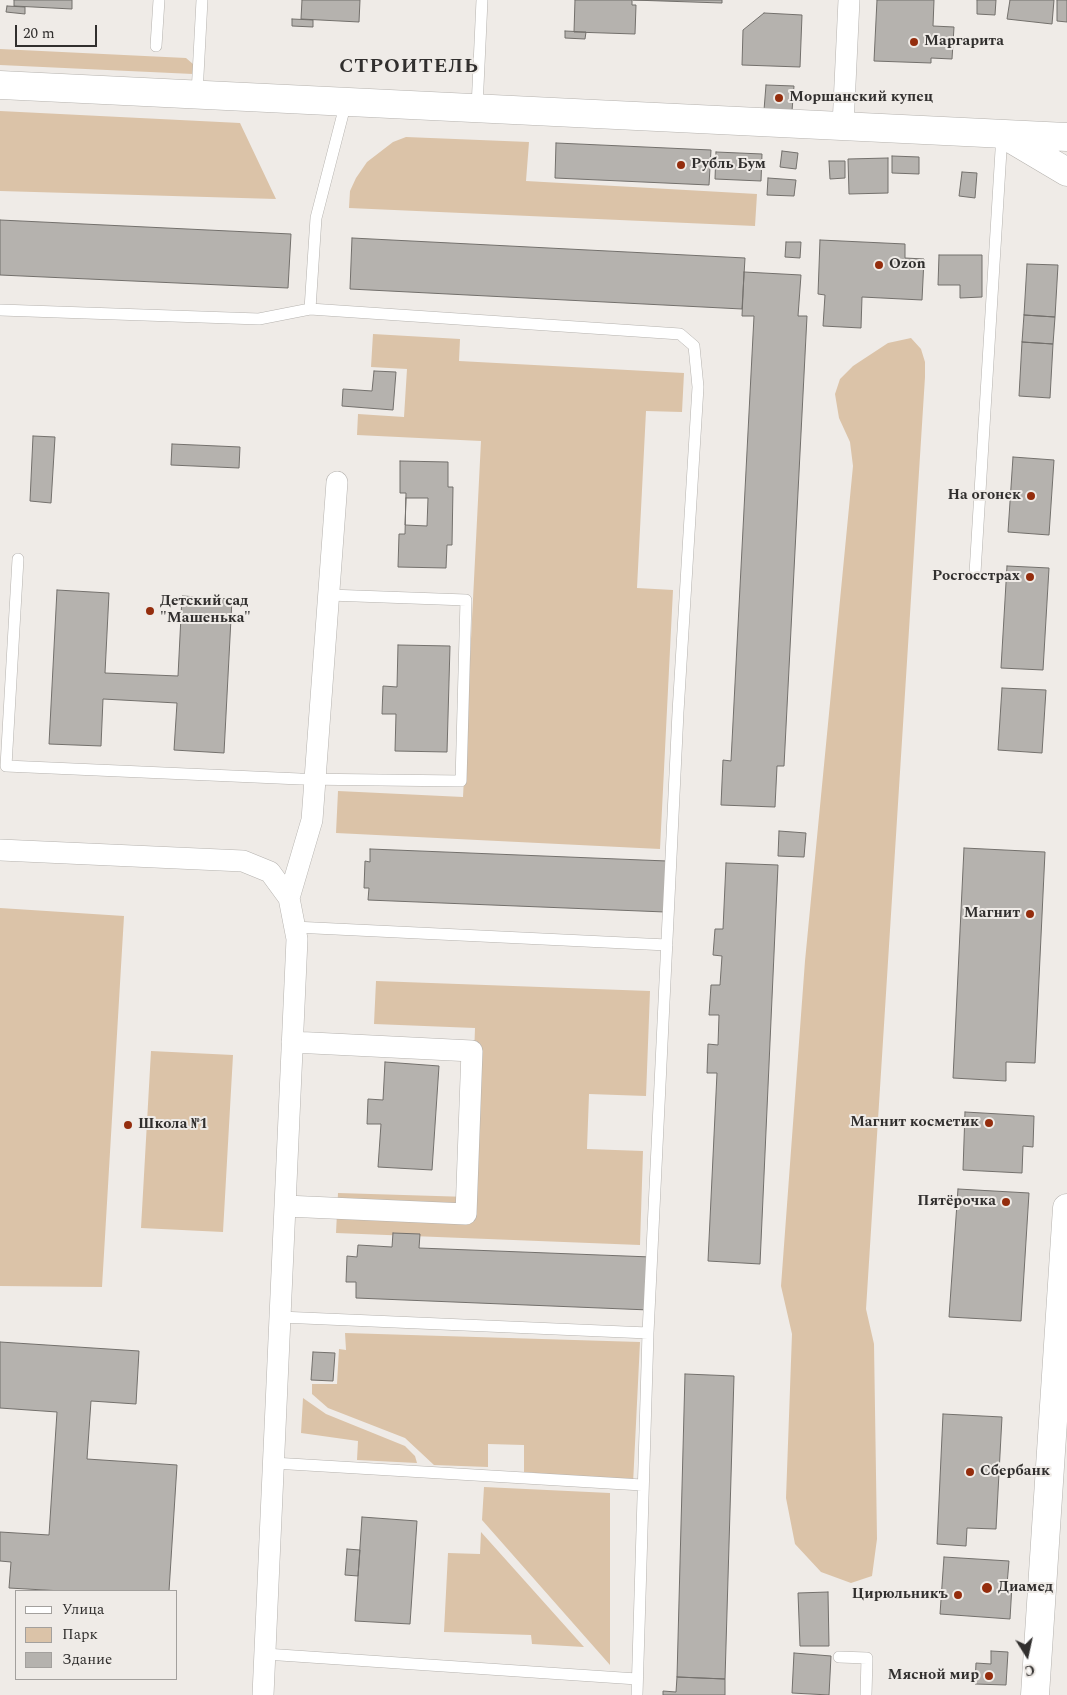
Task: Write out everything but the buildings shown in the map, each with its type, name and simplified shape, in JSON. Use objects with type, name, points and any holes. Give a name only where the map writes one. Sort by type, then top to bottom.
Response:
[{"type":"street","points":[[843,126],[849,0]]},
{"type":"street","points":[[0,85],[1067,137]]},
{"type":"street","points":[[1002,134],[1067,117]]},
{"type":"street","points":[[1002,134],[1067,172]]},
{"type":"street","points":[[263,1695],[296,939],[289,898],[312,820],[337,482]]},
{"type":"street","points":[[0,850],[243,861],[270,872],[289,898]]},
{"type":"street","points":[[285,1206],[466,1214],[472,1051],[292,1042]]},
{"type":"street","points":[[1035,1695],[1067,1208]]},
{"type":"lane","points":[[156,46],[159,0]]},
{"type":"lane","points":[[197,94],[202,0]]},
{"type":"lane","points":[[477,108],[482,0]]},
{"type":"lane","points":[[310,309],[316,218],[346,102]]},
{"type":"lane","points":[[975,574],[1002,134]]},
{"type":"lane","points":[[0,310],[259,319],[310,309],[680,334],[694,346],[698,387],[678,712],[648,1333],[636,1695]]},
{"type":"lane","points":[[18,559],[5,692],[6,766],[315,779],[461,781],[466,600],[329,595]]},
{"type":"lane","points":[[294,927],[667,945]]},
{"type":"lane","points":[[280,1317],[648,1333]]},
{"type":"lane","points":[[273,1462],[642,1485]]},
{"type":"lane","points":[[265,1654],[637,1679]]},
{"type":"lane","points":[[839,1658],[867,1658],[866,1695]]},
{"type":"green space","points":[[0,49],[186,58],[193,64],[193,74],[0,65]]},
{"type":"green space","points":[[0,111],[240,123],[276,199],[0,191]]},
{"type":"green space","points":[[406,137],[529,142],[526,181],[757,194],[755,226],[349,208],[350,191],[367,162],[393,142]]},
{"type":"green space","points":[[373,334],[460,339],[459,361],[684,373],[682,412],[646,411],[637,588],[673,590],[660,849],[336,833],[338,791],[463,797],[481,441],[357,435],[358,414],[404,417],[407,369],[371,367]]},
{"type":"green space","points":[[911,338],[921,349],[925,362],[925,377],[866,1309],[874,1344],[877,1539],[872,1576],[851,1583],[821,1572],[795,1544],[786,1498],[792,1334],[781,1286],[805,961],[853,466],[850,442],[839,418],[835,394],[840,379],[853,366],[888,343]]},
{"type":"green space","points":[[0,908],[124,916],[102,1287],[0,1286]]},
{"type":"green space","points":[[376,981],[650,991],[646,1096],[589,1094],[587,1149],[643,1151],[640,1245],[336,1233],[338,1193],[469,1197],[475,1028],[374,1024]]},
{"type":"green space","points":[[151,1051],[233,1055],[223,1232],[141,1228]]},
{"type":"green space","points":[[345,1333],[640,1342],[633,1484],[548,1482],[547,1474],[524,1472],[524,1445],[488,1444],[488,1467],[434,1465],[405,1438],[328,1408],[312,1394],[312,1384],[337,1384],[339,1349],[346,1350]]},
{"type":"green space","points":[[303,1398],[326,1414],[405,1446],[415,1456],[417,1463],[357,1460],[358,1441],[301,1433]]},
{"type":"green space","points":[[484,1487],[610,1493],[610,1665],[482,1520]]},
{"type":"green space","points":[[481,1532],[584,1647],[532,1644],[531,1635],[444,1632],[448,1553],[480,1554]]},
{"type":"place","name":"Маргарита","points":[[914,42]]},
{"type":"place","name":"Моршанский купец","points":[[779,98]]},
{"type":"place","name":"Рубль Бум","points":[[681,165]]},
{"type":"place","name":"Ozon","points":[[879,265]]},
{"type":"place","name":"На огонек","points":[[1031,496]]},
{"type":"place","name":"Росгосстрах","points":[[1030,577]]},
{"type":"place","name":"Детский сад \"Машенька\"","points":[[150,611]]},
{"type":"place","name":"Магнит","points":[[1030,914]]},
{"type":"place","name":"Магнит косметик","points":[[989,1123]]},
{"type":"place","name":"Школа №1","points":[[128,1125]]},
{"type":"place","name":"Пятёрочка","points":[[1006,1202]]},
{"type":"place","name":"Сбербанк","points":[[970,1472]]},
{"type":"place","name":"Диамед","points":[[987,1588]]},
{"type":"place","name":"Цирюльникъ","points":[[958,1595]]},
{"type":"place","name":"Мясной мир","points":[[989,1676]]},
{"type":"district","name":"СТРОИТЕЛЬ","points":[[409,68]]}]
